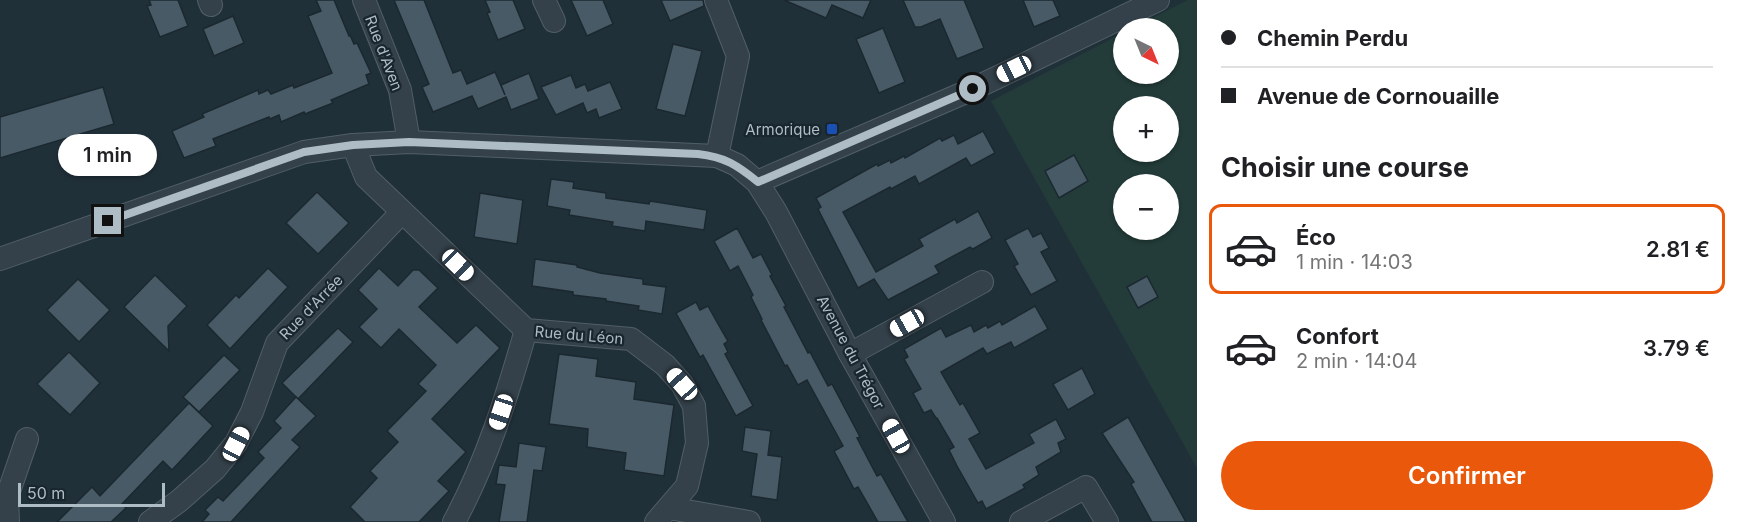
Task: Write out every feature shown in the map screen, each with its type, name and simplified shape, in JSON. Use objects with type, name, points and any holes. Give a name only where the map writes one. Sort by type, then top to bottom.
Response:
[{"type":"street","name":"Rue d'Aven","points":[[364,0],[400,90],[409,142]]},
{"type":"street","points":[[544,0],[554,21]]},
{"type":"street","points":[[716,0],[738,56],[717,156]]},
{"type":"street","points":[[0,259],[304,152],[353,145],[409,142],[717,156],[737,165],[758,182],[973,89],[1158,0]]},
{"type":"street","name":"Rue du Léon","points":[[353,145],[366,177],[526,330],[631,339],[665,365],[682,384],[694,406],[697,443],[687,486],[662,515]]},
{"type":"street","name":"Avenue du Trégor","points":[[758,182],[850,354],[944,522]]},
{"type":"street","name":"Rue d'Arrée","points":[[150,522],[188,493],[236,444],[252,412],[277,343],[402,212]]},
{"type":"street","points":[[850,354],[982,282]]},
{"type":"street","points":[[454,522],[470,493],[494,433],[526,330]]},
{"type":"street","points":[[8,522],[7,497],[27,439]]},
{"type":"street","points":[[1021,522],[1086,487],[1107,522]]},
{"type":"street","points":[[662,515],[749,522]]},
{"type":"green space","points":[[1188,0],[1197,0],[1197,468],[991,101],[1113,38],[1113,84],[1179,84],[1179,18],[1153,18]]},
{"type":"building","points":[[149,0],[178,0],[188,26],[160,37],[147,6],[151,5]]},
{"type":"building","points":[[316,0],[334,0],[349,36],[354,44],[357,43],[371,73],[366,75],[369,84],[331,100],[333,103],[305,114],[304,112],[281,122],[279,115],[270,119],[269,117],[213,139],[216,146],[184,158],[172,131],[204,117],[202,114],[258,90],[259,94],[268,90],[271,94],[293,85],[294,88],[332,73],[308,16],[321,11]]},
{"type":"building","points":[[394,0],[424,0],[453,73],[461,70],[467,84],[495,72],[505,95],[501,85],[529,73],[539,99],[511,110],[506,97],[478,109],[472,96],[433,112],[422,87],[429,84]]},
{"type":"building","points":[[485,0],[513,0],[525,29],[498,40],[487,13],[490,12]]},
{"type":"building","points":[[571,0],[603,0],[613,24],[587,36]]},
{"type":"building","points":[[661,0],[703,0],[704,6],[670,21]]},
{"type":"building","points":[[784,0],[871,0],[863,18],[832,5],[826,18]]},
{"type":"building","points":[[903,0],[964,0],[984,48],[957,59],[940,19],[921,27],[915,27]]},
{"type":"building","points":[[1023,0],[1053,0],[1060,16],[1034,27]]},
{"type":"building","points":[[233,16],[244,43],[214,56],[203,29]]},
{"type":"building","points":[[883,28],[905,82],[879,93],[856,39]]},
{"type":"building","points":[[673,44],[702,51],[685,116],[656,109]]},
{"type":"building","points":[[571,75],[576,88],[585,84],[588,91],[610,82],[622,109],[599,118],[596,109],[587,113],[583,103],[556,115],[541,87]]},
{"type":"building","points":[[103,87],[114,124],[0,158],[0,117]]},
{"type":"building","points":[[983,131],[995,153],[971,166],[966,158],[919,184],[915,176],[843,212],[876,272],[923,246],[919,239],[955,219],[957,223],[978,211],[992,238],[935,266],[939,273],[888,300],[874,279],[858,288],[818,209],[821,207],[816,198],[877,164],[878,166],[890,160],[891,163],[904,156],[905,158],[940,138],[942,141],[954,135],[958,144]]},
{"type":"building","points":[[1074,155],[1088,181],[1059,198],[1045,171]]},
{"type":"building","points":[[551,179],[574,182],[573,188],[606,193],[606,198],[649,204],[650,201],[707,210],[704,230],[646,221],[645,231],[612,226],[613,222],[569,215],[570,210],[547,206]]},
{"type":"building","points":[[317,192],[349,223],[318,254],[286,223]]},
{"type":"building","points":[[480,193],[523,200],[517,244],[474,237]]},
{"type":"building","points":[[737,228],[753,258],[761,254],[786,306],[784,307],[808,353],[810,352],[828,386],[832,384],[860,437],[857,438],[877,476],[881,474],[908,522],[878,522],[858,487],[854,489],[834,451],[843,446],[807,380],[798,385],[787,365],[785,366],[761,320],[751,297],[753,295],[738,266],[730,271],[714,241]]},
{"type":"building","points":[[1028,228],[1033,237],[1041,233],[1049,248],[1041,252],[1057,281],[1031,295],[1014,266],[1018,264],[1005,240]]},
{"type":"building","points":[[535,259],[577,265],[577,267],[600,273],[643,279],[643,284],[666,287],[662,314],[638,310],[639,306],[532,286]]},
{"type":"building","points":[[268,268],[288,287],[230,349],[207,325],[236,295],[239,298]]},
{"type":"building","points":[[379,268],[398,286],[413,270],[419,270],[438,288],[419,307],[457,343],[476,325],[500,348],[432,419],[466,452],[438,481],[449,491],[419,522],[365,522],[350,507],[377,478],[370,471],[398,442],[387,431],[426,391],[418,384],[436,365],[399,329],[381,348],[359,327],[377,309],[358,290]]},
{"type":"building","points":[[155,275],[187,306],[168,326],[169,351],[124,307]]},
{"type":"building","points":[[1147,276],[1158,297],[1138,308],[1127,287]]},
{"type":"building","points":[[78,279],[110,310],[79,342],[47,310]]},
{"type":"building","points":[[696,302],[700,310],[708,306],[728,341],[724,344],[728,352],[725,354],[753,406],[736,416],[703,355],[700,357],[676,313]]},
{"type":"building","points":[[1035,306],[1048,329],[1014,348],[1011,342],[987,354],[983,348],[941,372],[960,405],[963,403],[980,433],[969,439],[986,469],[1034,443],[1029,434],[1056,419],[1066,439],[1058,443],[1061,452],[1036,467],[1039,475],[1023,485],[1025,488],[986,509],[982,501],[978,503],[957,466],[949,450],[954,447],[937,418],[931,410],[924,413],[913,393],[921,389],[904,359],[908,357],[904,349],[941,328],[946,337],[971,325],[974,332],[1000,321],[1002,325]]},
{"type":"building","points":[[338,328],[353,342],[298,399],[282,383]]},
{"type":"building","points":[[69,352],[100,383],[70,415],[37,384]]},
{"type":"building","points":[[559,354],[598,359],[596,376],[636,382],[634,399],[674,405],[664,476],[624,470],[626,453],[587,447],[588,429],[549,424]]},
{"type":"building","points":[[224,355],[240,370],[199,412],[183,397]]},
{"type":"building","points":[[1082,368],[1095,394],[1068,410],[1053,384]]},
{"type":"building","points":[[296,397],[316,416],[292,440],[300,447],[231,522],[202,522],[209,514],[205,510],[218,497],[223,501],[264,458],[258,452],[281,428],[274,421]]},
{"type":"building","points":[[189,403],[213,426],[172,470],[163,461],[122,504],[126,508],[111,522],[57,522],[92,487],[100,496]]},
{"type":"building","points":[[1128,417],[1186,522],[1152,522],[1131,484],[1134,482],[1102,433]]},
{"type":"building","points":[[745,427],[771,431],[768,455],[782,457],[777,500],[751,496],[757,454],[742,451]]},
{"type":"building","points":[[519,443],[546,447],[542,471],[534,470],[527,522],[499,522],[505,485],[496,484],[499,465],[516,467]]},
{"type":"place","name":"Armorique","points":[[832,129]]},
{"type":"route","points":[[108,221],[304,152],[370,143],[409,142],[698,154],[717,156],[737,165],[758,182],[973,89]]}]
